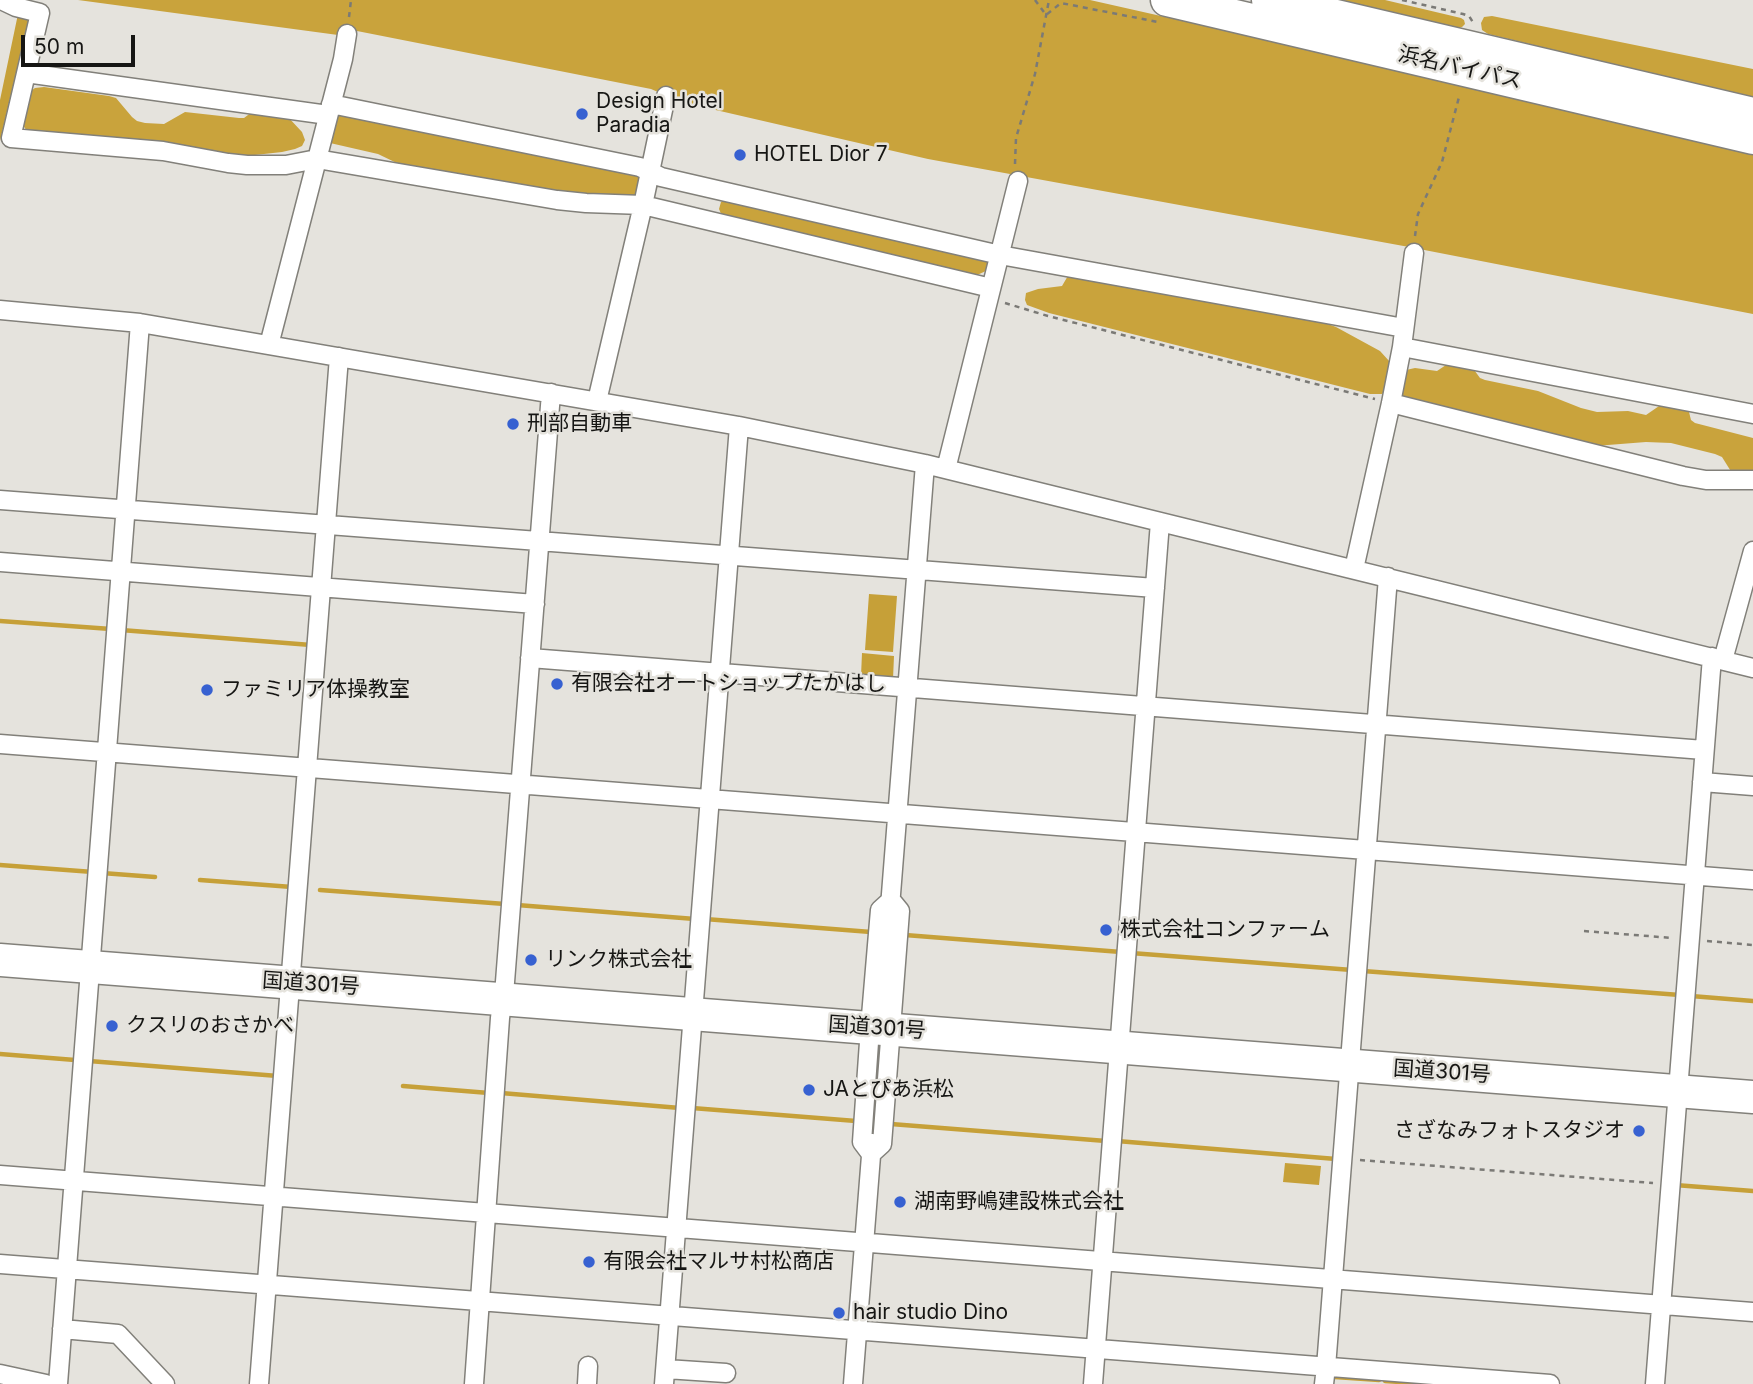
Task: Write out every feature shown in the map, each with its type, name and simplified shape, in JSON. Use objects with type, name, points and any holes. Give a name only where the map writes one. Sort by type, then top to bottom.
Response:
[{"type":"highway","name":"浜名バイパス","points":[[1167,0],[1753,138]]},
{"type":"highway","name":"浜名バイパス","points":[[1268,0],[1753,114]]},
{"type":"highway","name":"国道301号","points":[[0,960],[1753,1097]]},
{"type":"street","points":[[1,0],[40,13],[11,138],[163,151],[247,165],[286,164],[317,159],[547,199],[643,205],[990,293]]},
{"type":"street","points":[[269,345],[343,59],[347,34]]},
{"type":"street","points":[[26,73],[330,109],[640,167],[661,177],[1000,255],[1404,328]]},
{"type":"street","points":[[597,401],[666,96]]},
{"type":"street","points":[[946,469],[1018,181]]},
{"type":"street","points":[[1354,569],[1402,347],[1414,253]]},
{"type":"street","points":[[0,310],[140,323],[739,426],[925,464],[1753,667]]},
{"type":"street","points":[[58,1384],[140,323]]},
{"type":"street","points":[[1402,347],[1753,414]]},
{"type":"street","points":[[259,1384],[339,357]]},
{"type":"street","points":[[474,1384],[551,393]]},
{"type":"street","points":[[1391,403],[1683,476],[1753,480]]},
{"type":"street","points":[[726,1373],[665,1376],[739,426]]},
{"type":"street","points":[[853,1384],[871,1154],[862,1142],[881,1028],[880,909],[891,900],[925,464]]},
{"type":"street","points":[[0,500],[1155,588]]},
{"type":"street","points":[[1093,1384],[1160,522]]},
{"type":"street","points":[[1655,1384],[1704,750],[1717,658],[1753,551]]},
{"type":"street","points":[[0,562],[535,604]]},
{"type":"street","points":[[1325,1376],[1388,577]]},
{"type":"street","points":[[530,658],[1704,750]]},
{"type":"street","points":[[0,744],[1753,880]]},
{"type":"street","points":[[1702,782],[1753,786]]},
{"type":"street","points":[[0,1175],[1753,1312]]},
{"type":"street","points":[[0,1264],[1096,1349],[1325,1376],[1550,1384]]},
{"type":"street","points":[[62,1329],[118,1334],[165,1384]]},
{"type":"street","points":[[0,1374],[46,1384]]},
{"type":"path","points":[[1018,181],[1016,138],[1035,74],[1049,0]]},
{"type":"path","points":[[1402,0],[1469,16],[1475,25],[1475,31]]},
{"type":"path","points":[[1414,253],[1416,221],[1442,162],[1458,97]]},
{"type":"path","points":[[990,293],[1048,316],[1391,403]]},
{"type":"path","points":[[1584,931],[1753,944]]},
{"type":"path","points":[[1342,1159],[1671,1184]]},
{"type":"shaded area","points":[[78,0],[1090,0],[1449,81],[1753,154],[1753,314],[1409,247],[928,159],[681,102],[651,89],[357,31],[338,35]]},
{"type":"shaded area","points":[[1340,0],[1385,0],[1461,18],[1465,24],[1459,28]]},
{"type":"shaded area","points":[[18,14],[29,18],[0,141],[0,100]]},
{"type":"shaded area","points":[[1492,16],[1753,69],[1753,98],[1488,34],[1482,30],[1481,23],[1484,17]]},
{"type":"shaded area","points":[[35,88],[116,98],[132,117],[145,123],[164,124],[185,112],[239,118],[252,112],[288,117],[302,132],[305,140],[302,146],[295,149],[246,156],[27,131],[22,124],[28,93]]},
{"type":"shaded area","points":[[339,112],[640,174],[643,183],[635,198],[586,197],[405,167],[378,154],[330,143],[330,121]]},
{"type":"shaded area","points":[[727,198],[990,259],[988,270],[975,276],[722,216],[719,209],[721,202]]},
{"type":"shaded area","points":[[1069,274],[1315,319],[1380,351],[1390,362],[1390,385],[1382,394],[1370,394],[1049,313],[1027,305],[1026,293],[1062,286]]},
{"type":"shaded area","points":[[1449,363],[1472,367],[1480,378],[1485,380],[1538,391],[1597,412],[1628,411],[1646,415],[1662,404],[1688,408],[1691,420],[1695,423],[1753,438],[1753,474],[1732,473],[1722,457],[1671,443],[1595,446],[1402,397],[1399,388],[1406,370],[1415,368],[1437,371]]},
{"type":"shaded area","points":[[869,594],[897,596],[893,652],[865,650]]},
{"type":"shaded area","points":[[862,653],[894,656],[893,679],[861,676]]},
{"type":"shaded area","points":[[1285,1163],[1321,1166],[1319,1185],[1283,1182]]},
{"type":"waterway","points":[[0,621],[111,629]]},
{"type":"waterway","points":[[121,630],[311,645]]},
{"type":"waterway","points":[[0,865],[93,872]]},
{"type":"waterway","points":[[102,873],[155,877]]},
{"type":"waterway","points":[[200,880],[292,887]]},
{"type":"waterway","points":[[320,890],[505,904]]},
{"type":"waterway","points":[[517,905],[695,919]]},
{"type":"waterway","points":[[705,919],[871,932]]},
{"type":"waterway","points":[[905,935],[1121,952]]},
{"type":"waterway","points":[[1131,953],[1352,970]]},
{"type":"waterway","points":[[1363,971],[1680,995]]},
{"type":"waterway","points":[[1691,996],[1753,1001]]},
{"type":"waterway","points":[[0,1054],[75,1060]]},
{"type":"waterway","points":[[89,1061],[278,1076]]},
{"type":"waterway","points":[[403,1086],[489,1093]]},
{"type":"waterway","points":[[501,1093],[680,1108]]},
{"type":"waterway","points":[[692,1108],[856,1121]]},
{"type":"waterway","points":[[891,1124],[1106,1141]]},
{"type":"waterway","points":[[1117,1141],[1336,1159]]},
{"type":"waterway","points":[[1675,1185],[1753,1191]]},
{"type":"waterway","points":[[1335,1377],[1379,1380]]},
{"type":"waterway","points":[[1385,1381],[1415,1383]]},
{"type":"place","name":"Design Hotel Paradia","points":[[582,114]]},
{"type":"place","name":"HOTEL Dior 7","points":[[740,155]]},
{"type":"place","name":"刑部自動車","points":[[513,424]]},
{"type":"place","name":"有限会社オートショップたかはし","points":[[557,684]]},
{"type":"place","name":"ファミリア体操教室","points":[[207,690]]},
{"type":"place","name":"株式会社コンファーム","points":[[1106,930]]},
{"type":"place","name":"リンク株式会社","points":[[531,960]]},
{"type":"place","name":"クスリのおさかべ","points":[[112,1026]]},
{"type":"place","name":"JAとぴあ浜松","points":[[809,1090]]},
{"type":"place","name":"さざなみフォトスタジオ","points":[[1639,1131]]},
{"type":"place","name":"湖南野嶋建設株式会社","points":[[900,1202]]},
{"type":"place","name":"有限会社マルサ村松商店","points":[[589,1262]]},
{"type":"place","name":"hair studio Dino","points":[[839,1313]]}]
